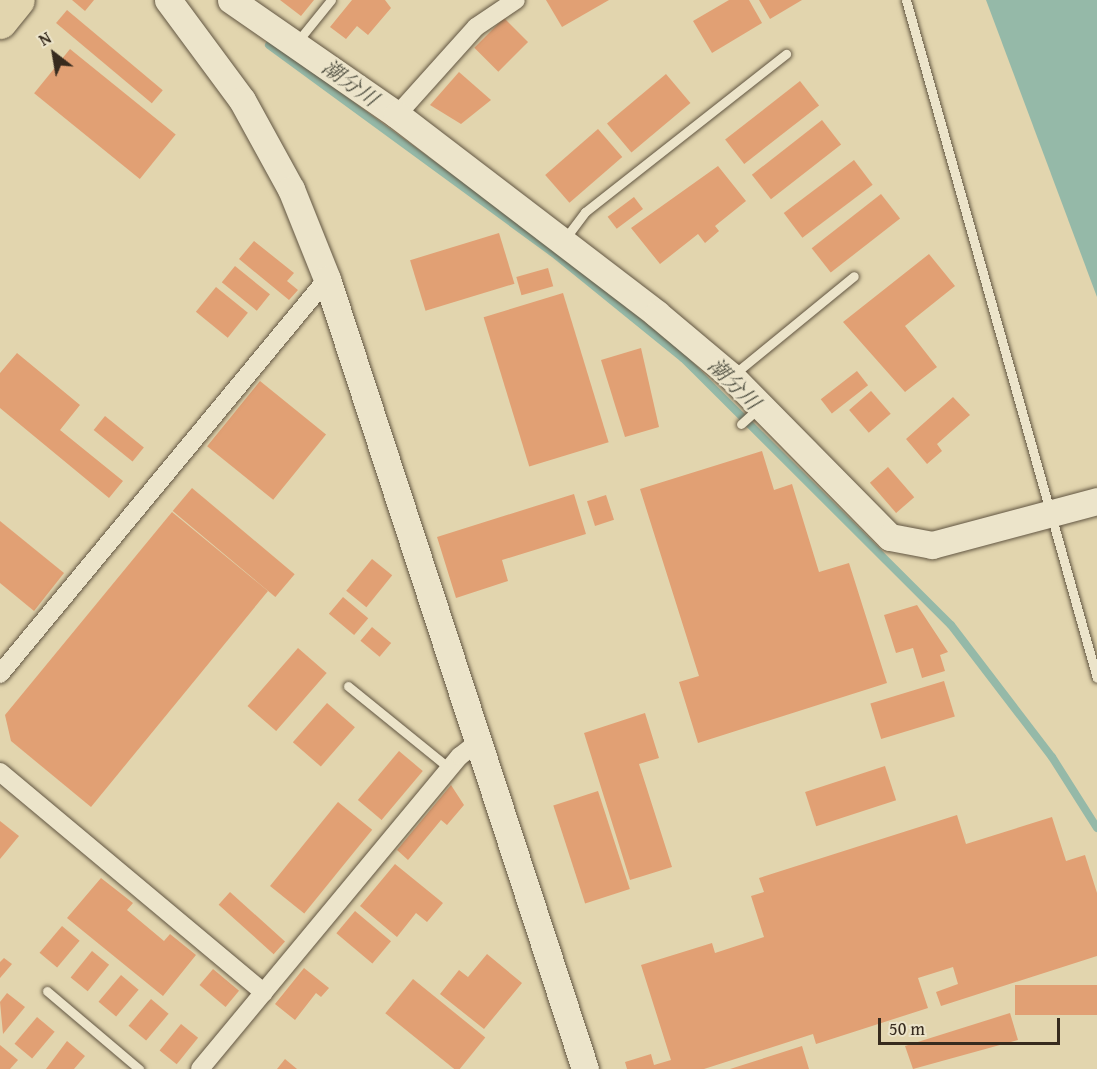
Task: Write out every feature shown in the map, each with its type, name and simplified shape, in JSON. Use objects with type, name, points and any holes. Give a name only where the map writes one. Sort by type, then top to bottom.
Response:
[{"type":"highway","points":[[0,22],[18,0]]},
{"type":"street","points":[[168,0],[242,100],[291,189],[327,279],[585,1069]]},
{"type":"street","points":[[231,0],[297,42],[397,115],[731,376],[755,411],[890,537],[911,545],[932,545],[1097,501]]},
{"type":"street","points":[[397,115],[476,27],[516,0]]},
{"type":"street","points":[[0,674],[327,279]]},
{"type":"street","points":[[200,1069],[450,769],[478,742]]},
{"type":"street","points":[[0,772],[264,993]]},
{"type":"lane","points":[[297,42],[331,0]]},
{"type":"lane","points":[[906,0],[1058,511],[1097,678]]},
{"type":"lane","points":[[562,242],[585,212],[786,54]]},
{"type":"lane","points":[[731,376],[854,276]]},
{"type":"lane","points":[[741,424],[755,411]]},
{"type":"lane","points":[[348,686],[450,769]]},
{"type":"lane","points":[[47,991],[139,1069]]},
{"type":"shaded area","points":[[986,0],[1097,0],[1097,297]]},
{"type":"building","points":[[72,0],[94,0],[85,11]]},
{"type":"building","points":[[280,0],[314,0],[301,16]]},
{"type":"building","points":[[352,0],[385,0],[391,8],[368,35],[357,26],[346,39],[330,27]]},
{"type":"building","points":[[546,0],[609,0],[562,27]]},
{"type":"building","points":[[729,0],[749,0],[762,23],[712,53],[693,21]]},
{"type":"building","points":[[759,0],[802,0],[770,19]]},
{"type":"building","points":[[67,10],[163,90],[152,103],[56,23]]},
{"type":"building","points":[[504,18],[528,42],[498,72],[474,48]]},
{"type":"building","points":[[70,49],[176,135],[140,179],[34,93]]},
{"type":"building","points":[[459,72],[491,100],[461,124],[430,105]]},
{"type":"building","points":[[666,74],[690,103],[631,153],[607,123]]},
{"type":"building","points":[[800,81],[819,105],[744,164],[725,139]]},
{"type":"building","points":[[822,120],[841,144],[771,199],[752,175]]},
{"type":"building","points":[[598,129],[622,157],[569,203],[545,175]]},
{"type":"building","points":[[854,160],[873,185],[802,238],[784,213]]},
{"type":"building","points":[[718,166],[746,201],[715,226],[719,231],[705,243],[698,234],[660,264],[631,228]]},
{"type":"building","points":[[881,194],[900,218],[831,273],[812,248]]},
{"type":"building","points":[[634,197],[643,209],[617,229],[608,217]]},
{"type":"building","points":[[499,233],[514,284],[426,311],[410,260]]},
{"type":"building","points":[[254,241],[294,273],[287,281],[298,290],[289,300],[239,259]]},
{"type":"building","points":[[929,254],[955,286],[905,326],[937,367],[905,392],[843,322]]},
{"type":"building","points":[[235,266],[270,294],[257,311],[222,282]]},
{"type":"building","points":[[548,268],[553,286],[522,295],[516,277]]},
{"type":"building","points":[[216,287],[248,313],[228,338],[196,312]]},
{"type":"building","points":[[563,293],[609,442],[529,466],[484,317]]},
{"type":"building","points":[[641,348],[659,427],[625,437],[601,360]]},
{"type":"building","points":[[17,353],[80,405],[60,430],[123,481],[109,498],[0,408],[0,373]]},
{"type":"building","points":[[857,371],[868,385],[832,414],[821,399]]},
{"type":"building","points":[[260,381],[326,434],[273,500],[207,446]]},
{"type":"building","points":[[871,391],[891,414],[869,433],[849,410]]},
{"type":"building","points":[[953,397],[970,415],[937,444],[942,451],[927,464],[906,439]]},
{"type":"building","points":[[105,416],[144,447],[133,461],[94,430]]},
{"type":"building","points":[[762,451],[774,490],[792,484],[819,572],[849,563],[887,683],[698,743],[679,682],[699,676],[640,489]]},
{"type":"building","points":[[888,467],[914,497],[896,513],[870,483]]},
{"type":"building","points":[[192,488],[295,574],[275,597],[173,511]]},
{"type":"building","points":[[574,494],[586,534],[502,560],[508,581],[456,598],[437,537]]},
{"type":"building","points":[[606,495],[614,520],[595,526],[587,501]]},
{"type":"building","points":[[172,512],[268,591],[91,807],[11,741],[5,715]]},
{"type":"building","points":[[0,521],[64,573],[34,611],[0,583]]},
{"type":"building","points":[[372,559],[392,575],[366,607],[346,591]]},
{"type":"building","points":[[343,597],[368,618],[354,635],[329,614]]},
{"type":"building","points":[[917,605],[948,652],[940,655],[945,671],[922,678],[913,648],[896,653],[884,615]]},
{"type":"building","points":[[372,627],[391,643],[380,657],[360,641]]},
{"type":"building","points":[[298,648],[327,673],[276,731],[247,706]]},
{"type":"building","points":[[944,681],[955,716],[881,739],[870,704]]},
{"type":"building","points":[[327,703],[355,727],[321,767],[293,742]]},
{"type":"building","points":[[645,713],[659,758],[639,764],[672,867],[630,880],[584,733]]},
{"type":"building","points":[[399,751],[423,771],[382,820],[358,800]]},
{"type":"building","points":[[885,766],[896,800],[816,826],[805,792]]},
{"type":"building","points":[[451,785],[464,805],[447,825],[441,820],[408,860],[397,850]]},
{"type":"building","points":[[598,791],[630,889],[585,903],[553,806]]},
{"type":"building","points":[[338,802],[372,830],[304,914],[270,886]]},
{"type":"building","points":[[957,815],[966,844],[1052,817],[1066,861],[1085,855],[1097,893],[1097,956],[941,1006],[936,992],[958,984],[953,967],[918,978],[928,1008],[816,1044],[813,1034],[704,1069],[627,1069],[625,1062],[651,1054],[654,1065],[671,1060],[641,965],[712,943],[715,953],[764,937],[751,896],[764,892],[759,878]]},
{"type":"building","points":[[0,821],[19,836],[0,859]]},
{"type":"building","points":[[395,864],[443,903],[427,922],[416,913],[397,937],[360,906]]},
{"type":"building","points":[[101,878],[133,903],[127,910],[164,941],[170,934],[196,955],[163,996],[67,918]]},
{"type":"building","points":[[230,892],[285,942],[274,954],[219,905]]},
{"type":"building","points":[[355,911],[391,941],[372,963],[336,933]]},
{"type":"building","points":[[62,926],[80,941],[57,968],[40,953]]},
{"type":"building","points":[[92,951],[109,965],[88,991],[71,977]]},
{"type":"building","points":[[487,954],[522,983],[484,1029],[440,994],[459,970],[468,977]]},
{"type":"building","points":[[4,958],[12,964],[0,978],[0,962]]},
{"type":"building","points":[[304,968],[329,988],[321,997],[316,993],[295,1020],[275,1004]]},
{"type":"building","points":[[213,969],[239,991],[226,1007],[200,985]]},
{"type":"building","points":[[121,975],[139,990],[116,1017],[99,1002]]},
{"type":"building","points":[[413,979],[485,1038],[460,1069],[454,1069],[385,1013]]},
{"type":"building","points":[[1015,985],[1097,985],[1097,1015],[1015,1015]]},
{"type":"building","points":[[7,993],[25,1007],[3,1034],[0,1002]]},
{"type":"building","points":[[151,999],[169,1014],[146,1041],[129,1026]]},
{"type":"building","points":[[1010,1013],[1018,1040],[913,1069],[905,1046]]},
{"type":"building","points":[[37,1017],[55,1032],[32,1059],[15,1044]]},
{"type":"building","points":[[181,1024],[198,1038],[177,1064],[160,1050]]},
{"type":"building","points":[[67,1041],[85,1056],[74,1069],[46,1069]]},
{"type":"building","points":[[0,1045],[18,1060],[10,1069],[0,1069]]},
{"type":"building","points":[[802,1046],[809,1069],[730,1069]]},
{"type":"building","points":[[285,1059],[297,1069],[277,1069]]},
{"type":"waterway","name":"潮分川","points":[[269,45],[552,252],[683,358],[951,625],[1052,757],[1097,828]]}]
